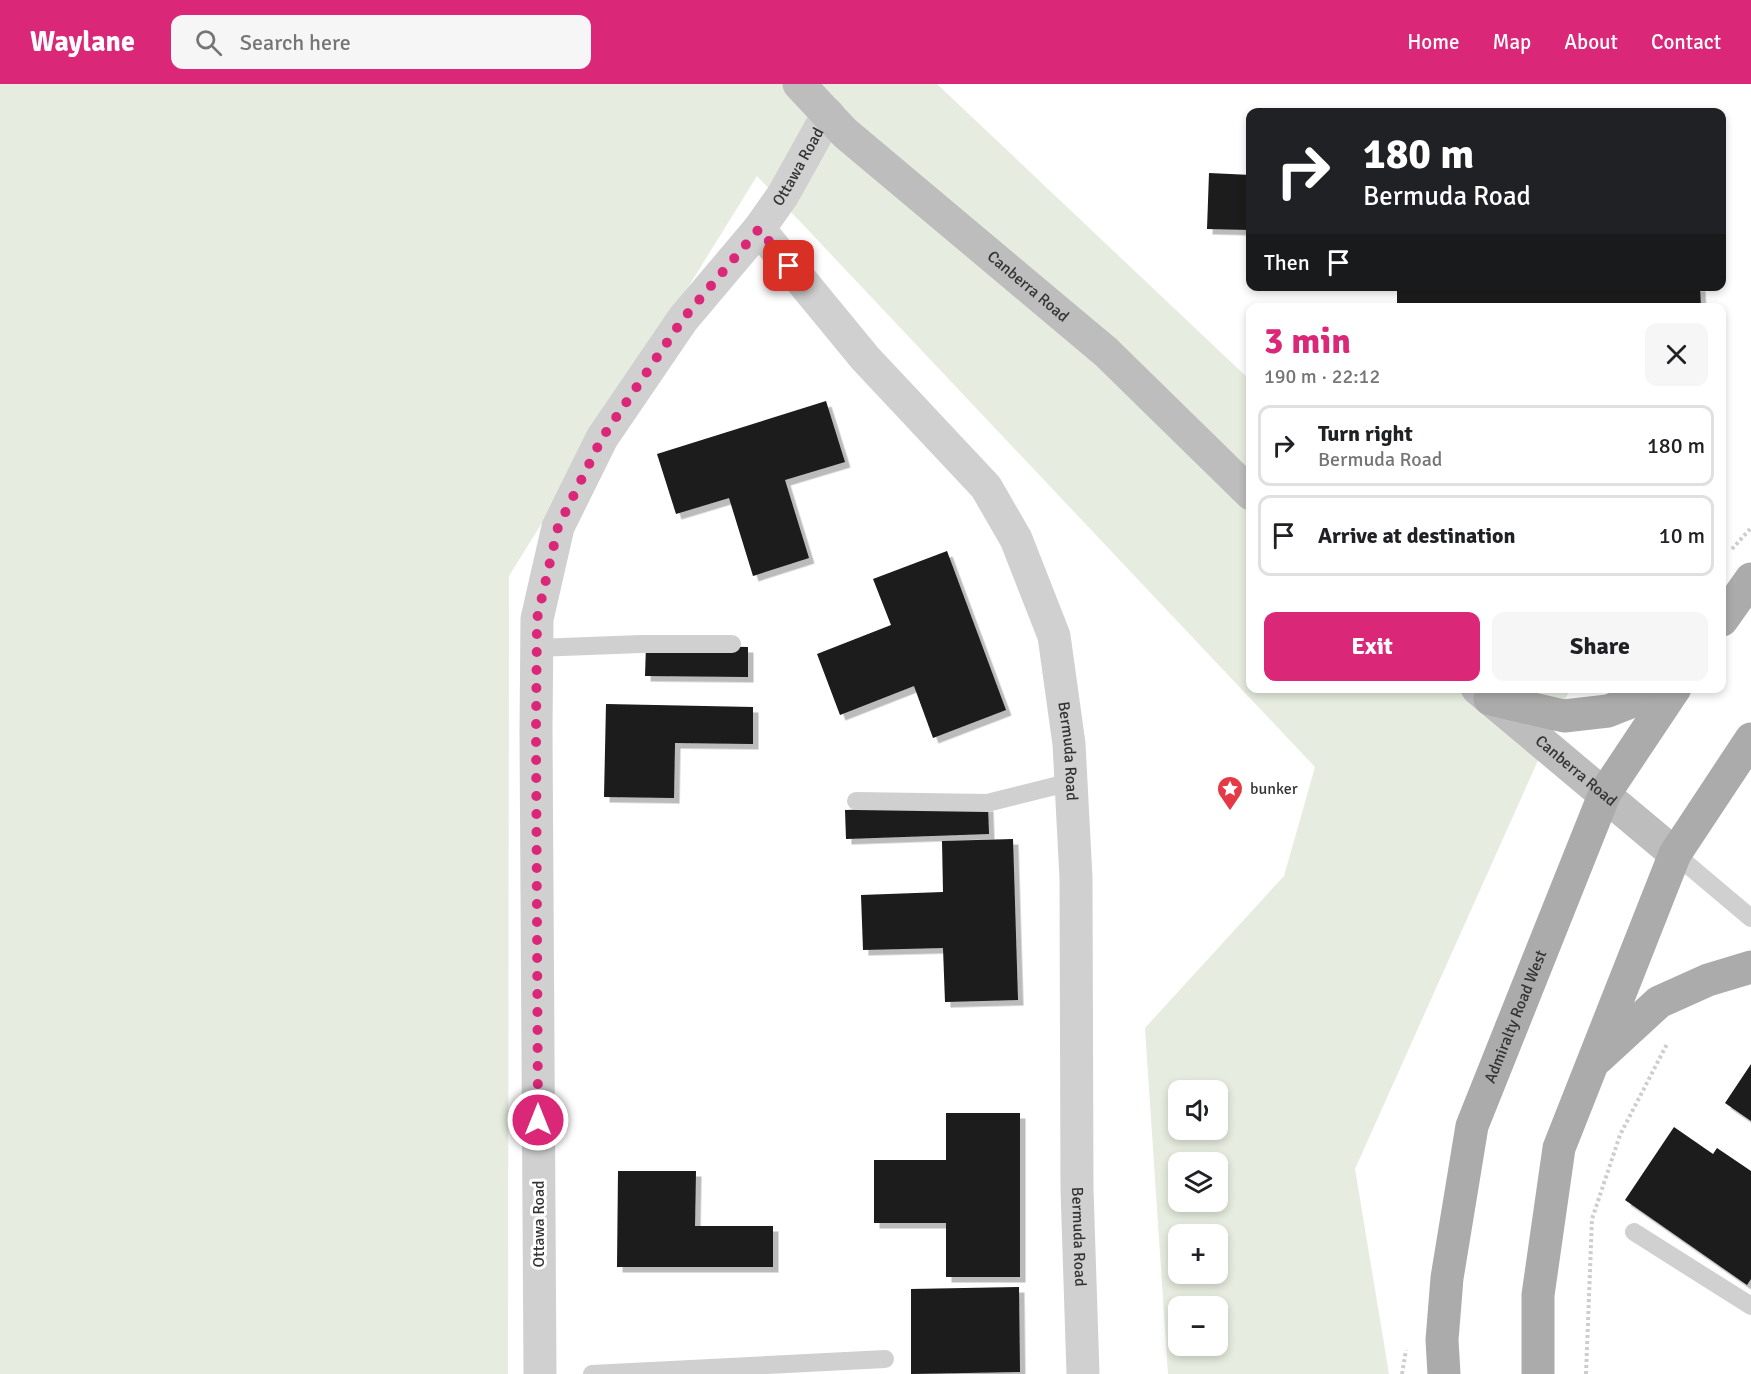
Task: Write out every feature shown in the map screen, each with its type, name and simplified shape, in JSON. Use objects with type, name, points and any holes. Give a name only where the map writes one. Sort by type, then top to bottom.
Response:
[{"type":"main road","name":"Canberra Road","points":[[800,84],[845,133],[1106,352],[1246,489]]},
{"type":"main road","points":[[1726,614],[1751,579]]},
{"type":"main road","points":[[1483,694],[1564,716],[1608,711],[1648,693]]},
{"type":"main road","name":"Admiralty Road West","points":[[1444,1374],[1442,1340],[1447,1278],[1472,1126],[1605,793],[1672,693]]},
{"type":"main road","name":"Canberra Road","points":[[1483,694],[1605,793],[1675,854]]},
{"type":"main road","points":[[1538,1374],[1538,1295],[1559,1148],[1675,854],[1751,739]]},
{"type":"main road","points":[[1593,1063],[1659,1002],[1708,980],[1751,967]]},
{"type":"street","name":"Ottawa Road","points":[[540,1374],[537,619],[558,527],[602,438],[683,319],[759,229],[783,195],[828,114]]},
{"type":"street","name":"Bermuda Road","points":[[759,229],[865,358],[986,487],[1016,540],[1054,636],[1069,744],[1076,878],[1077,1177],[1083,1374]]},
{"type":"lane","points":[[537,648],[641,644],[732,644]]},
{"type":"lane","points":[[856,801],[987,803],[1071,782]]},
{"type":"lane","points":[[1675,854],[1751,918]]},
{"type":"lane","points":[[1634,1232],[1751,1306]]},
{"type":"lane","points":[[592,1374],[885,1359]]},
{"type":"path","points":[[1729,553],[1751,528]]},
{"type":"path","points":[[1586,1374],[1592,1219],[1620,1135],[1677,1025],[1687,990]]},
{"type":"shaded area","points":[[0,84],[937,84],[1246,376],[1246,693],[1568,693],[1355,1169],[1389,1374],[1168,1374],[1145,1028],[1284,876],[1315,767],[757,176],[509,576],[508,1374],[0,1374]]},
{"type":"building","points":[[1209,173],[1246,175],[1246,230],[1207,229]]},
{"type":"building","points":[[1397,291],[1700,291],[1701,303],[1397,303]]},
{"type":"building","points":[[826,401],[845,462],[785,480],[809,558],[753,576],[729,498],[676,514],[657,454]]},
{"type":"building","points":[[947,551],[1006,710],[933,738],[914,686],[840,715],[817,654],[891,625],[873,579]]},
{"type":"building","points":[[646,645],[748,647],[748,677],[645,676]]},
{"type":"building","points":[[606,704],[753,707],[753,744],[675,743],[674,798],[604,797]]},
{"type":"building","points":[[988,806],[989,834],[846,839],[845,810]]},
{"type":"building","points":[[1013,839],[1018,1000],[945,1002],[943,948],[863,950],[861,895],[943,892],[942,841]]},
{"type":"building","points":[[1751,1064],[1751,1121],[1725,1103]]},
{"type":"building","points":[[946,1113],[1020,1113],[1020,1277],[946,1277],[946,1223],[874,1223],[874,1160],[946,1160]]},
{"type":"building","points":[[1674,1127],[1713,1154],[1717,1148],[1751,1171],[1751,1279],[1747,1285],[1625,1200]]},
{"type":"building","points":[[618,1171],[696,1171],[695,1226],[773,1226],[773,1267],[617,1267]]},
{"type":"building","points":[[1019,1287],[1020,1372],[911,1374],[911,1289]]},
{"type":"place","name":"bunker","points":[[1230,812]]},
{"type":"route","points":[[538,1120],[537,619],[558,527],[602,438],[683,319],[759,229],[789,266]]}]
